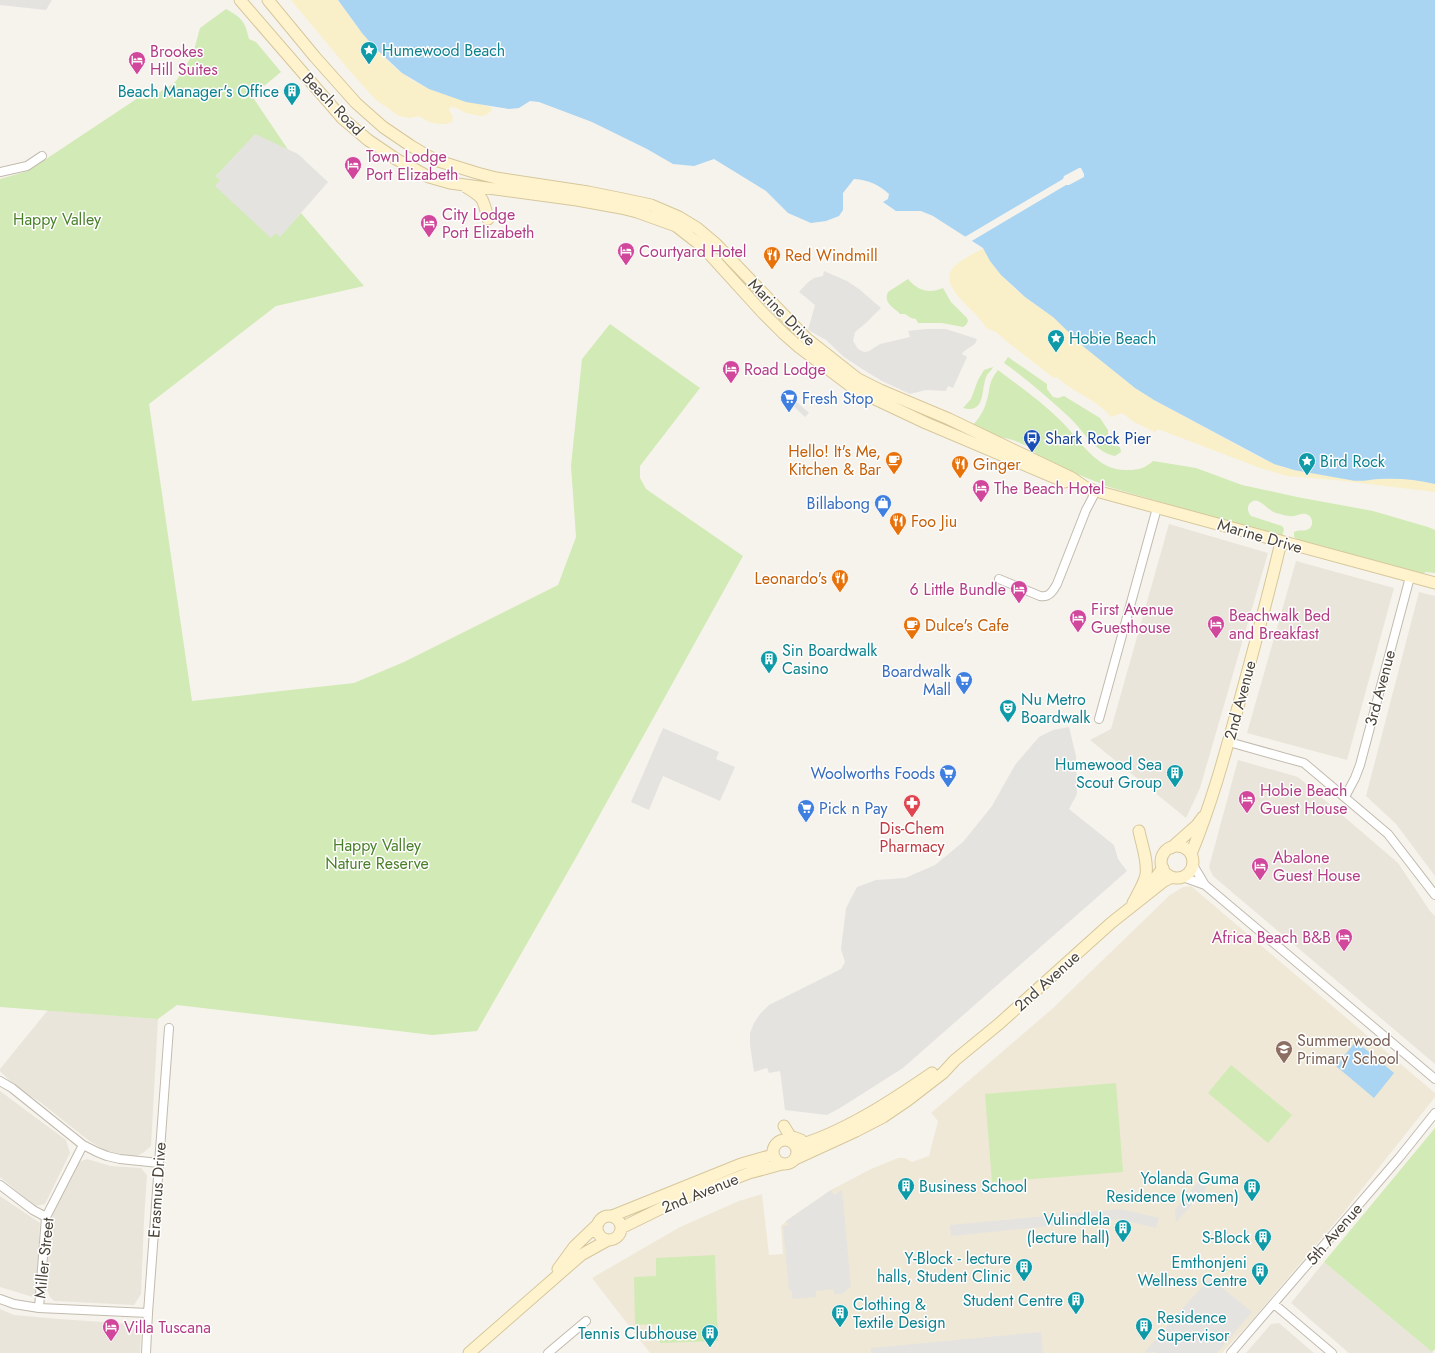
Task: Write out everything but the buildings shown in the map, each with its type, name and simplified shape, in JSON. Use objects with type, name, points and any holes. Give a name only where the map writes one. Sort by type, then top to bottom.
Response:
[{"type":"main road","name":"Beach Road","points":[[240,0],[342,118],[368,140],[396,159],[430,177],[494,190]]},
{"type":"main road","name":"Beach Road","points":[[272,4],[315,57],[356,103],[383,127],[435,160],[496,178]]},
{"type":"main road","name":"Marine Drive","points":[[496,178],[630,200],[651,205],[679,217],[697,228],[716,244],[806,338],[858,378],[880,390],[977,432],[1072,478],[1085,487]]},
{"type":"main road","points":[[461,184],[481,197],[488,219]]},
{"type":"main road","name":"Marine Drive","points":[[494,190],[578,200],[622,208],[676,226],[703,247],[783,333],[838,378],[856,390],[944,430],[1071,484],[1435,583]]},
{"type":"main road","name":"2nd Avenue","points":[[1192,860],[1229,742],[1282,542]]},
{"type":"main road","name":"2nd Avenue","points":[[1170,848],[1196,825],[1208,810]]},
{"type":"main road","points":[[1135,903],[1146,876],[1146,860],[1139,831]]},
{"type":"main road","points":[[1170,848],[1184,848],[1192,860],[1191,870],[1178,877],[1166,874],[1162,861],[1163,855],[1170,848]]},
{"type":"main road","name":"2nd Avenue","points":[[1135,903],[1163,868]]},
{"type":"main road","name":"2nd Avenue","points":[[475,1351],[547,1284],[581,1255],[608,1240],[618,1237],[621,1228],[672,1202],[749,1173],[790,1163],[795,1159],[856,1131],[893,1105],[940,1068],[955,1060],[1000,1023],[1135,903],[1164,881],[1178,877]]},
{"type":"main road","name":"2nd Avenue","points":[[547,1284],[574,1247],[603,1218],[612,1216],[741,1164],[773,1155],[775,1146],[780,1141],[785,1140],[796,1146],[811,1142],[893,1105]]},
{"type":"main road","points":[[784,1126],[790,1136],[802,1140],[808,1140],[830,1133]]},
{"type":"main road","points":[[795,1159],[797,1153],[796,1146]]},
{"type":"main road","points":[[773,1155],[778,1162],[782,1164]]},
{"type":"main road","points":[[612,1216],[620,1222],[621,1228]]},
{"type":"main road","points":[[598,1224],[600,1236],[608,1240]]},
{"type":"street","points":[[0,172],[27,166],[42,156]]},
{"type":"street","points":[[999,580],[1040,596],[1047,596],[1052,593],[1096,491]]},
{"type":"street","points":[[1099,719],[1157,508]]},
{"type":"street","name":"3rd Avenue","points":[[1345,797],[1360,765],[1410,577]]},
{"type":"street","points":[[1229,742],[1304,763],[1388,834],[1435,895]]},
{"type":"street","points":[[1192,860],[1205,885],[1435,1079]]},
{"type":"street","points":[[1178,877],[1205,885]]},
{"type":"street","name":"Erasmus Drive","points":[[146,1353],[168,1028]]},
{"type":"street","points":[[0,1081],[12,1088],[83,1145],[107,1156],[159,1163]]},
{"type":"street","name":"5th Avenue","points":[[1231,1353],[1435,1114]]},
{"type":"street","name":"Miller Street","points":[[39,1308],[46,1217],[83,1145]]},
{"type":"street","points":[[0,1185],[33,1210],[46,1217]]},
{"type":"street","points":[[0,1299],[14,1304],[39,1308],[148,1313]]},
{"type":"street","points":[[1274,1304],[1332,1353]]},
{"type":"street","points":[[548,1353],[586,1321]]},
{"type":"shaded area","points":[[0,0],[52,0],[46,10],[0,5]]},
{"type":"shaded area","points":[[255,134],[298,154],[328,182],[280,237],[276,233],[271,238],[215,186],[220,180],[216,176]]},
{"type":"shaded area","points":[[824,271],[847,281],[881,308],[855,332],[853,341],[858,349],[864,352],[869,351],[880,344],[910,337],[908,331],[925,329],[946,329],[977,339],[975,344],[962,354],[967,357],[953,388],[948,386],[946,391],[926,390],[910,394],[867,372],[844,357],[826,340],[808,330],[815,305],[799,292],[814,278],[823,276]]},
{"type":"shaded area","points":[[787,393],[809,413],[805,417],[784,397]]},
{"type":"shaded area","points":[[1169,524],[1268,553],[1200,788],[1186,818],[1090,740],[1111,729]]},
{"type":"shaded area","points":[[1296,561],[1394,588],[1347,760],[1247,733]]},
{"type":"shaded area","points":[[1419,592],[1435,596],[1435,876],[1396,824],[1366,796]]},
{"type":"shaded area","points":[[1069,727],[1076,756],[1077,794],[1069,809],[1114,845],[1118,859],[1127,871],[903,1068],[827,1115],[785,1110],[780,1071],[769,1073],[767,1068],[754,1072],[750,1045],[750,1033],[760,1014],[769,1005],[841,969],[845,962],[841,949],[846,908],[857,887],[876,880],[905,878],[935,865],[963,842],[992,806],[1015,765],[1039,737],[1053,730]]},
{"type":"shaded area","points":[[663,728],[719,752],[716,759],[735,767],[720,801],[663,776],[649,810],[631,802]]},
{"type":"shaded area","points":[[1238,760],[1298,777],[1398,863],[1430,911],[1435,916],[1435,1064],[1213,876],[1209,867]]},
{"type":"shaded area","points":[[1191,886],[1435,1093],[1435,1097],[1343,1213],[1254,1318],[1222,1353],[650,1353],[592,1278],[680,1227],[739,1201],[762,1194],[769,1255],[783,1254],[781,1226],[831,1190],[871,1169],[898,1158],[905,1158],[912,1162],[929,1156],[938,1121],[931,1113],[1052,1009],[1170,895],[1183,887]]},
{"type":"shaded area","points":[[48,1010],[158,1019],[151,1146],[143,1153],[135,1157],[104,1150],[88,1140],[40,1102],[16,1087],[0,1071],[0,1069]]},
{"type":"shaded area","points":[[0,1091],[66,1140],[70,1153],[45,1204],[35,1206],[0,1177]]},
{"type":"shaded area","points":[[87,1159],[111,1166],[141,1168],[147,1175],[141,1294],[134,1305],[54,1301],[50,1297],[46,1287],[50,1229],[53,1214],[79,1162]]},
{"type":"shaded area","points":[[1199,1181],[1207,1188],[1176,1222],[1175,1209]]},
{"type":"shaded area","points":[[831,1190],[834,1195],[842,1190],[851,1287],[842,1294],[834,1294],[833,1289],[816,1291],[816,1297],[792,1299],[792,1291],[789,1291],[783,1226],[789,1226],[786,1221]]},
{"type":"shaded area","points":[[0,1196],[40,1223],[36,1298],[0,1287]]},
{"type":"shaded area","points":[[1121,1209],[1159,1218],[1156,1228],[1119,1219],[951,1236],[950,1225]]},
{"type":"shaded area","points":[[1324,1262],[1433,1353],[1349,1353],[1291,1303]]},
{"type":"shaded area","points":[[1210,1278],[1252,1312],[1217,1353],[1144,1353],[1181,1310]]},
{"type":"shaded area","points":[[0,1309],[14,1315],[132,1324],[141,1333],[140,1353],[0,1353]]},
{"type":"shaded area","points":[[1279,1323],[1314,1353],[1246,1353],[1271,1324]]},
{"type":"shaded area","points":[[1041,1332],[1043,1353],[871,1353],[871,1348]]},
{"type":"green space","name":"Happy Valley Nature Reserve","points":[[226,9],[242,21],[249,39],[256,42],[281,72],[252,96],[289,151],[255,135],[216,176],[280,236],[301,213],[364,286],[276,306],[149,404],[192,701],[354,683],[404,662],[558,585],[576,537],[571,466],[582,359],[610,324],[700,388],[640,466],[640,478],[646,489],[743,556],[578,854],[477,1031],[432,1035],[177,1005],[158,1019],[0,1007],[0,179],[28,171],[138,98],[147,99],[167,88],[176,81],[193,54],[200,28]]},
{"type":"green space","points":[[908,279],[920,289],[933,291],[943,288],[951,302],[967,318],[968,321],[966,325],[963,327],[942,323],[918,323],[916,319],[905,314],[900,314],[890,305],[887,300],[887,296],[888,292]]},
{"type":"green space","points":[[1008,357],[1047,384],[1047,389],[1053,397],[1058,398],[1064,396],[1100,418],[1108,430],[1108,438],[1112,445],[1120,447],[1121,452],[1115,456],[1107,453],[1089,440],[1069,417],[1029,382],[1004,363]]},
{"type":"green space","points":[[993,367],[987,375],[979,404],[971,409],[963,408],[971,399],[978,380],[984,370]]},
{"type":"green space","points":[[998,370],[1046,407],[1068,428],[1090,453],[1107,466],[1117,469],[1136,470],[1145,467],[1153,461],[1196,468],[1242,485],[1373,511],[1428,527],[1435,530],[1435,573],[1425,572],[1424,574],[1411,571],[1300,541],[1294,537],[1294,532],[1307,530],[1312,525],[1310,517],[1306,514],[1292,516],[1285,515],[1273,512],[1258,501],[1251,502],[1248,508],[1251,516],[1282,526],[1284,529],[1282,537],[1109,487],[1043,460],[1029,447],[1013,440],[970,428],[983,410],[988,398],[991,383]]},
{"type":"green space","points":[[1231,1065],[1292,1115],[1268,1143],[1208,1093]]},
{"type":"green space","points":[[1116,1083],[1123,1172],[992,1182],[985,1094]]},
{"type":"green space","points":[[1435,1128],[1435,1349],[1432,1352],[1324,1262]]},
{"type":"green space","points":[[715,1255],[718,1341],[660,1343],[659,1324],[635,1325],[634,1277],[656,1276],[656,1258]]},
{"type":"sand","name":"Humewood Beach","points":[[291,0],[338,0],[367,39],[402,73],[415,82],[430,89],[491,107],[492,110],[486,115],[481,116],[466,113],[457,108],[450,107],[449,110],[453,117],[452,122],[443,124],[430,122],[419,116],[410,118],[399,116],[376,100]]},
{"type":"sand","name":"Hobie Beach","points":[[984,248],[990,261],[1013,287],[1053,317],[1084,347],[1135,388],[1154,400],[1263,459],[1285,468],[1358,481],[1408,478],[1435,484],[1435,492],[1287,476],[1260,468],[1158,429],[1155,432],[1134,422],[1122,413],[1111,417],[1099,405],[1063,383],[1057,377],[1054,378],[996,332],[986,328],[958,296],[949,279],[950,272],[962,260]]},
{"type":"water","points":[[338,0],[1435,0],[1435,484],[1400,479],[1354,481],[1294,470],[1274,464],[1154,400],[1135,388],[1084,347],[1053,317],[1025,297],[1001,275],[990,261],[983,248],[933,216],[921,211],[896,211],[883,202],[888,199],[889,194],[881,188],[864,180],[854,179],[843,193],[843,210],[839,216],[826,221],[811,223],[788,213],[766,191],[714,159],[694,166],[673,164],[647,149],[592,122],[539,102],[530,101],[519,108],[509,109],[466,102],[429,89],[402,73],[375,48]]},
{"type":"water","points":[[1356,1041],[1394,1073],[1374,1098],[1336,1066]]},
{"type":"pier","points":[[1081,168],[1084,177],[1069,185],[1066,185],[970,242],[963,238],[1063,179],[1064,176]]},
{"type":"place","name":"Humewood Beach","points":[[369,65]]},
{"type":"place","name":"Brookes Hill Suites","points":[[137,75]]},
{"type":"place","name":"Beach Manager's Office","points":[[292,106]]},
{"type":"place","name":"Town Lodge Port Elizabeth","points":[[353,180]]},
{"type":"place","name":"City Lodge Port Elizabeth","points":[[429,238]]},
{"type":"place","name":"Courtyard Hotel","points":[[626,266]]},
{"type":"place","name":"Red Windmill","points":[[772,270]]},
{"type":"place","name":"Hobie Beach","points":[[1056,353]]},
{"type":"place","name":"Road Lodge","points":[[731,384]]},
{"type":"place","name":"Fresh Stop","points":[[789,413]]},
{"type":"place","name":"Shark Rock Pier","points":[[1032,453]]},
{"type":"place","name":"Hello! It's Me, Kitchen & Bar","points":[[894,475]]},
{"type":"place","name":"Bird Rock","points":[[1307,476]]},
{"type":"place","name":"Ginger","points":[[960,479]]},
{"type":"place","name":"The Beach Hotel","points":[[981,503]]},
{"type":"place","name":"Billabong","points":[[883,518]]},
{"type":"place","name":"Foo Jiu","points":[[898,536]]},
{"type":"place","name":"Leonardo's","points":[[840,593]]},
{"type":"place","name":"6 Little Bundle","points":[[1019,604]]},
{"type":"place","name":"First Avenue Guesthouse","points":[[1078,633]]},
{"type":"place","name":"Beachwalk Bed and Breakfast","points":[[1216,639]]},
{"type":"place","name":"Dulce's Cafe","points":[[912,640]]},
{"type":"place","name":"Sin Boardwalk Casino","points":[[769,674]]},
{"type":"place","name":"Boardwalk Mall","points":[[964,695]]},
{"type":"place","name":"Nu Metro Boardwalk","points":[[1008,723]]},
{"type":"place","name":"Woolworths Foods","points":[[948,788]]},
{"type":"place","name":"Humewood Sea Scout Group","points":[[1175,788]]},
{"type":"place","name":"Hobie Beach Guest House","points":[[1247,814]]},
{"type":"place","name":"Dis-Chem Pharmacy","points":[[912,818]]},
{"type":"place","name":"Pick n Pay","points":[[806,823]]},
{"type":"place","name":"Abalone Guest House","points":[[1260,881]]},
{"type":"place","name":"Africa Beach B&B","points":[[1344,952]]},
{"type":"place","name":"Summerwood Primary School","points":[[1284,1064]]},
{"type":"place","name":"Business School","points":[[906,1201]]},
{"type":"place","name":"Yolanda Guma Residence (women)","points":[[1252,1202]]},
{"type":"place","name":"Vulindlela (lecture hall)","points":[[1123,1243]]},
{"type":"place","name":"S-Block","points":[[1263,1252]]},
{"type":"place","name":"Y-Block - lecture halls, Student Clinic","points":[[1024,1282]]},
{"type":"place","name":"Emthonjeni Wellness Centre","points":[[1260,1286]]},
{"type":"place","name":"Student Centre","points":[[1076,1315]]},
{"type":"place","name":"Clothing & Textile Design","points":[[840,1328]]},
{"type":"place","name":"Residence Supervisor","points":[[1144,1341]]},
{"type":"place","name":"Villa Tuscana","points":[[111,1342]]},
{"type":"place","name":"Tennis Clubhouse","points":[[710,1348]]},
{"type":"park label","name":"Happy Valley","points":[[57,219]]}]
